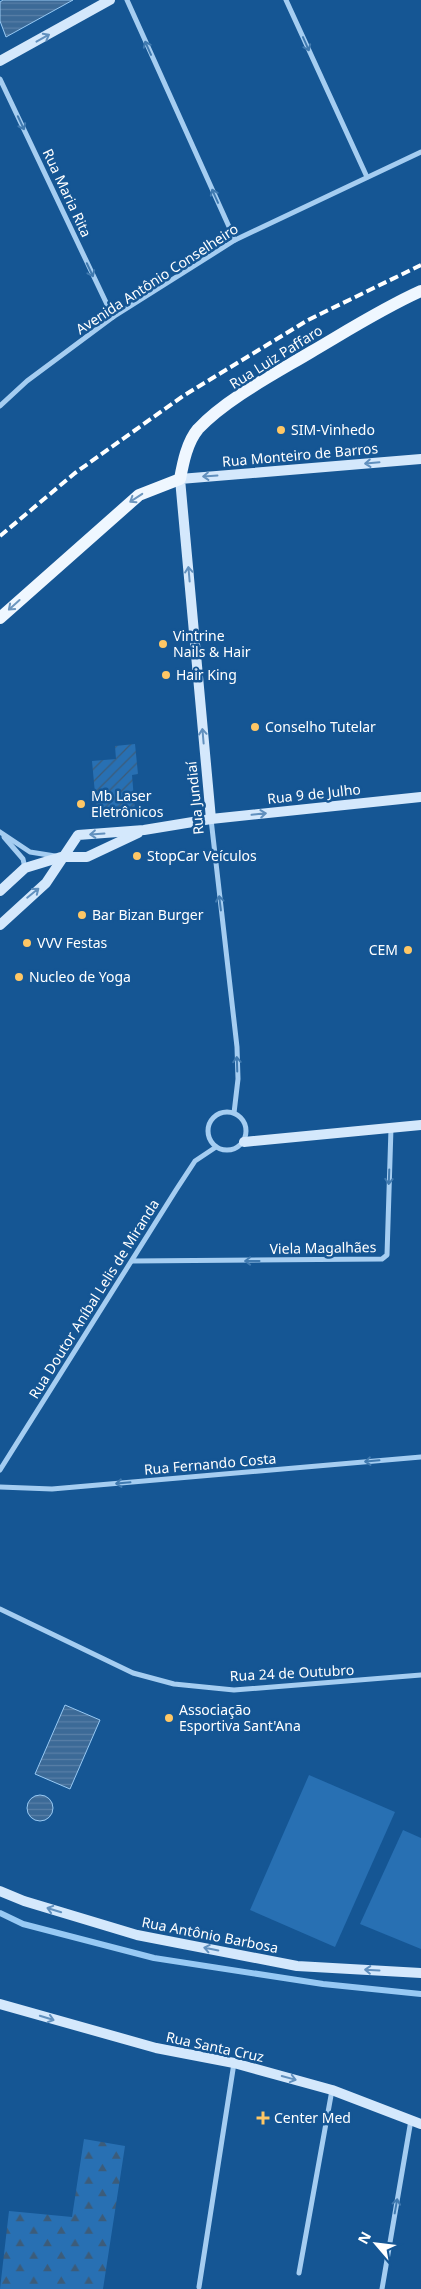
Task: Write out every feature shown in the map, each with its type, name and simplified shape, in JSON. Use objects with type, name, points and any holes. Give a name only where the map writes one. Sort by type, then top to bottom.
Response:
[{"type":"main road","name":"Rua Luiz Paffaro","points":[[180,479],[184,458],[197,431],[213,416],[265,380],[344,333],[421,291]]},
{"type":"main road","points":[[0,618],[138,495],[180,479]]},
{"type":"street","points":[[0,61],[110,0]]},
{"type":"street","points":[[127,0],[235,240]]},
{"type":"street","points":[[286,0],[367,177]]},
{"type":"street","name":"Rua Maria Rita","points":[[0,79],[113,317]]},
{"type":"street","name":"Avenida Antônio Conselheiro","points":[[0,406],[27,381],[113,317],[235,240],[421,152]]},
{"type":"street","name":"Rua Monteiro de Barros","points":[[180,479],[421,459]]},
{"type":"street","name":"Rua Jundiaí","points":[[180,479],[211,819],[237,1047],[238,1079],[234,1113]]},
{"type":"street","name":"Rua 9 de Julho","points":[[144,830],[211,819],[421,797]]},
{"type":"street","points":[[0,925],[46,883],[61,857],[78,835],[144,830]]},
{"type":"street","points":[[0,832],[30,852],[61,857],[87,857],[144,830]]},
{"type":"street","points":[[0,832],[23,859],[25,868]]},
{"type":"street","points":[[0,891],[25,868],[61,857]]},
{"type":"street","points":[[222,1112],[234,1113],[246,1125],[244,1142],[234,1150],[221,1150],[209,1137],[208,1130],[212,1119],[222,1112]]},
{"type":"street","points":[[244,1142],[421,1125]]},
{"type":"street","name":"Viela Magalhães","points":[[132,1261],[382,1259],[387,1254],[391,1128]]},
{"type":"street","name":"Rua Doutor Aníbal Lelis de Miranda","points":[[0,1470],[195,1161],[216,1146]]},
{"type":"street","name":"Rua Fernando Costa","points":[[0,1487],[52,1489],[421,1457]]},
{"type":"street","name":"Rua 24 de Outubro","points":[[0,1609],[133,1672],[174,1684],[234,1690],[421,1675]]},
{"type":"street","name":"Rua Antônio Barbosa","points":[[0,1891],[24,1901],[137,1935],[297,1966],[421,1973]]},
{"type":"street","name":"Rua Santa Cruz","points":[[0,2004],[156,2048],[234,2063],[332,2090],[421,2124]]},
{"type":"street","points":[[199,2287],[234,2063]]},
{"type":"street","points":[[300,2273],[332,2090]]},
{"type":"street","points":[[382,2289],[411,2120]]},
{"type":"green space","points":[[135,744],[138,774],[132,775],[135,811],[97,815],[92,761],[116,759],[115,746]]},
{"type":"green space","points":[[309,1775],[395,1812],[335,1947],[250,1910]]},
{"type":"green space","points":[[403,1830],[421,1838],[421,1949],[360,1924]]},
{"type":"green space","points":[[84,2139],[125,2146],[103,2289],[0,2289],[9,2211],[72,2217]]},
{"type":"shaded area","points":[[3,0],[73,0],[6,37],[0,21],[0,2]]},
{"type":"shaded area","points":[[65,1705],[100,1720],[70,1789],[35,1774]]},
{"type":"shaded area","points":[[40,1795],[49,1799],[53,1808],[49,1817],[40,1821],[31,1817],[27,1808],[31,1799]]},
{"type":"waterway","points":[[0,1913],[23,1924],[154,1958],[323,1984],[421,1994]]},
{"type":"railway","points":[[0,536],[75,473],[183,396],[308,320],[421,265]]},
{"type":"place","name":"SIM-Vinhedo","points":[[281,430]]},
{"type":"place","name":"Vintrine Nails & Hair","points":[[163,644]]},
{"type":"place","name":"Hair King","points":[[166,675]]},
{"type":"place","name":"Conselho Tutelar","points":[[255,727]]},
{"type":"place","name":"Mb Laser Eletrônicos","points":[[81,804]]},
{"type":"place","name":"StopCar Veículos","points":[[137,856]]},
{"type":"place","name":"Bar Bizan Burger","points":[[82,915]]},
{"type":"place","name":"VVV Festas","points":[[27,943]]},
{"type":"place","name":"CEM","points":[[408,950]]},
{"type":"place","name":"Nucleo de Yoga","points":[[19,977]]},
{"type":"place","name":"Associação Esportiva Sant'Ana","points":[[169,1718]]},
{"type":"place","name":"Center Med","points":[[263,2118]]}]
